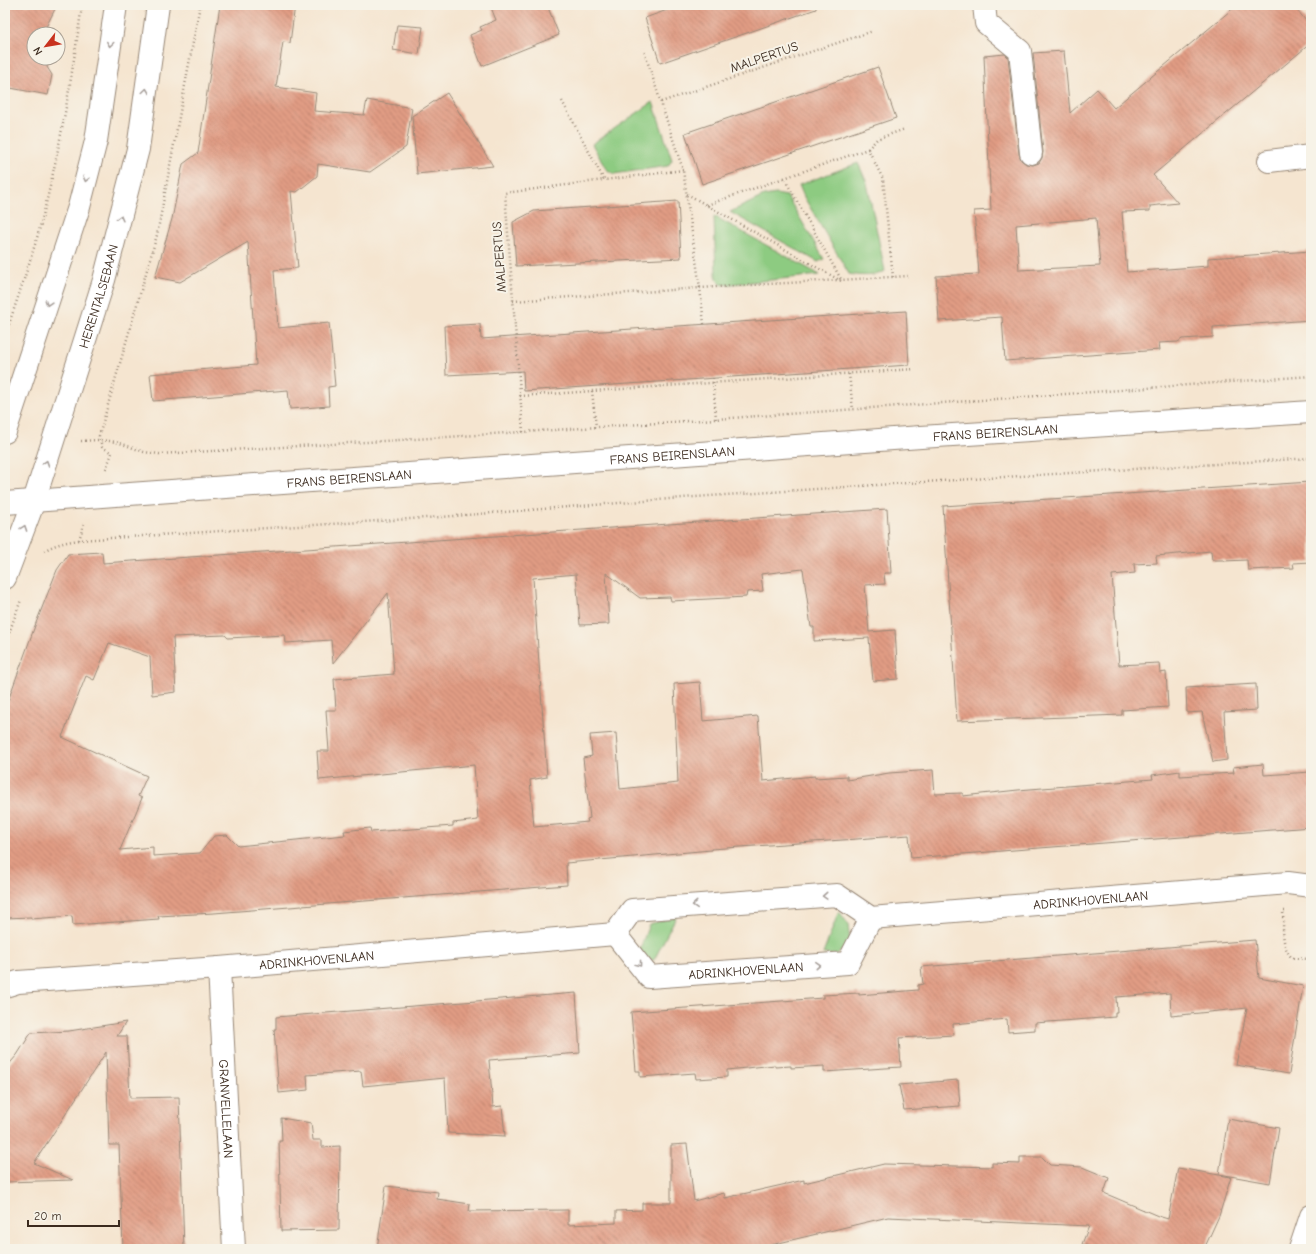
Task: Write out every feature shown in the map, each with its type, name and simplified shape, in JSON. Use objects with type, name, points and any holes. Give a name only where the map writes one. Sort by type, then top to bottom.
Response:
[{"type":"main road","points":[[5,432],[80,207],[96,141],[116,5]]},
{"type":"main road","name":"HERENTALSEBAAN","points":[[5,578],[34,501],[104,280],[138,149],[158,5]]},
{"type":"main road","points":[[984,5],[986,23],[1020,51],[1031,153]]},
{"type":"main road","points":[[1269,161],[1311,156]]},
{"type":"main road","name":"FRANS BEIRENSLAAN","points":[[5,503],[929,437],[1311,412]]},
{"type":"main road","name":"ADRINKHOVENLAAN","points":[[9,982],[220,968],[614,934],[649,977],[848,963],[871,918],[1288,884],[1311,886]]},
{"type":"main road","points":[[614,934],[632,910],[837,895],[871,918]]},
{"type":"main road","name":"GRANVELLELAAN","points":[[220,968],[234,1249]]},
{"type":"main road","points":[[1300,1249],[1311,1216]]},
{"type":"path","points":[[5,336],[37,238],[57,158],[76,52],[82,5]]},
{"type":"path","points":[[112,453],[102,447],[99,436],[157,235],[200,5]]},
{"type":"path","name":"MALPERTUS","points":[[661,102],[873,31]]},
{"type":"path","points":[[644,51],[683,170],[704,324]]},
{"type":"path","points":[[562,101],[604,180]]},
{"type":"path","points":[[707,205],[868,149],[877,139],[905,129]]},
{"type":"path","points":[[868,149],[883,179],[893,277]]},
{"type":"path","name":"MALPERTUS","points":[[523,432],[505,192],[683,170]]},
{"type":"path","points":[[784,178],[842,281]]},
{"type":"path","points":[[687,194],[842,281]]},
{"type":"path","name":"MALPERTUS","points":[[513,301],[908,276]]},
{"type":"path","points":[[520,396],[915,369]]},
{"type":"path","points":[[849,374],[853,410]]},
{"type":"path","points":[[94,440],[120,443],[144,452],[159,454],[853,410],[1311,376]]},
{"type":"path","points":[[713,378],[716,419]]},
{"type":"path","points":[[592,391],[596,427]]},
{"type":"path","points":[[42,552],[52,546],[78,540],[441,517],[869,485],[1311,458]]},
{"type":"path","points":[[5,644],[22,598]]},
{"type":"path","points":[[1288,884],[1290,911],[1283,911],[1284,944],[1292,958],[1311,959]]},
{"type":"green space","points":[[653,102],[672,160],[668,166],[614,174],[606,169],[592,144]]},
{"type":"green space","points":[[858,163],[867,183],[885,271],[873,275],[863,276],[849,274],[804,197],[799,185]]},
{"type":"green space","points":[[776,194],[787,196],[824,259],[818,262],[730,212],[764,196]]},
{"type":"green space","points":[[714,216],[820,275],[722,285],[718,281],[716,275]]},
{"type":"green space","points":[[839,911],[848,924],[850,943],[837,955],[823,954]]},
{"type":"green space","points":[[676,917],[654,960],[646,960],[640,949],[649,924]]},
{"type":"building","points":[[5,5],[57,5],[46,26],[26,26],[26,66],[47,66],[52,75],[48,95],[5,87]]},
{"type":"building","points":[[220,5],[295,5],[290,43],[283,42],[276,87],[316,93],[314,111],[364,115],[367,100],[412,108],[406,147],[370,172],[318,164],[317,176],[297,192],[291,191],[298,268],[274,270],[278,328],[329,323],[335,386],[328,387],[329,406],[290,409],[288,390],[153,401],[150,374],[256,365],[248,242],[180,282],[155,277],[172,219],[183,164],[198,153]]},
{"type":"building","points":[[490,5],[547,5],[559,35],[482,66],[470,35],[482,30],[480,27],[496,20]]},
{"type":"building","points":[[681,5],[816,5],[816,9],[660,63],[645,18]]},
{"type":"building","points":[[1237,5],[1293,5],[1311,27],[1311,43],[1153,175],[1178,203],[1150,206],[1150,211],[1122,212],[1127,272],[1208,266],[1208,258],[1311,251],[1311,320],[1213,327],[1213,337],[1182,339],[1178,342],[1159,343],[1160,350],[1005,361],[1002,317],[939,321],[936,276],[979,274],[974,211],[991,210],[984,56],[1005,54],[1008,57],[1019,154],[1021,160],[1026,164],[1033,165],[1039,163],[1043,152],[1033,53],[1064,51],[1070,113],[1097,89],[1114,108]],"holes":[[[1096,218],[1100,266],[1019,270],[1016,225]]]},
{"type":"building","points":[[397,25],[423,27],[419,54],[393,50]]},
{"type":"building","points":[[878,67],[896,118],[702,184],[685,133]]},
{"type":"building","points":[[447,93],[493,166],[417,174],[412,116]]},
{"type":"building","points":[[678,201],[681,258],[516,266],[513,222],[534,211]]},
{"type":"building","points":[[906,311],[909,365],[524,391],[523,371],[446,375],[444,326],[480,324],[481,339]]},
{"type":"building","points":[[1310,482],[1311,562],[1293,563],[1294,568],[1248,570],[1247,560],[1212,560],[1211,551],[1156,556],[1157,563],[1134,564],[1135,573],[1112,575],[1119,665],[1159,663],[1160,673],[1166,672],[1168,707],[1122,710],[1122,715],[957,721],[943,506]]},
{"type":"building","points":[[887,509],[891,573],[884,573],[885,584],[865,585],[869,632],[895,630],[898,679],[873,681],[869,638],[814,641],[814,627],[811,627],[803,569],[761,574],[763,591],[747,592],[746,597],[671,601],[670,597],[640,598],[606,573],[609,624],[580,625],[576,574],[533,578],[547,777],[530,780],[534,827],[588,822],[587,819],[590,818],[583,758],[592,756],[590,735],[616,733],[620,789],[678,783],[674,684],[700,682],[703,721],[758,716],[763,781],[815,776],[815,778],[847,776],[847,780],[889,773],[933,770],[935,794],[963,793],[963,796],[1153,779],[1152,775],[1180,771],[1180,776],[1234,773],[1233,767],[1263,764],[1264,775],[1311,772],[1311,827],[911,858],[909,835],[711,849],[566,863],[567,885],[214,913],[158,916],[159,919],[73,925],[72,916],[31,919],[31,917],[6,918],[5,709],[57,570],[68,554],[102,552],[103,563]],"holes":[[[388,593],[394,674],[334,679],[336,710],[326,710],[329,751],[317,751],[319,780],[474,765],[478,820],[453,823],[453,826],[371,832],[370,828],[344,831],[345,835],[238,846],[227,835],[214,836],[200,853],[153,856],[153,847],[120,850],[142,798],[138,796],[147,776],[62,737],[86,676],[94,680],[109,643],[150,657],[152,695],[176,692],[173,637],[225,635],[228,638],[285,635],[286,643],[331,640],[333,663]]]},
{"type":"building","points":[[1256,684],[1257,710],[1224,712],[1227,760],[1213,762],[1202,712],[1187,713],[1186,688]]},
{"type":"building","points":[[1255,940],[1259,978],[1303,986],[1289,1074],[1236,1065],[1247,1008],[1171,1016],[1170,993],[1116,997],[1117,1012],[1115,1012],[1115,1017],[1035,1023],[1035,1030],[1008,1032],[1007,1019],[953,1024],[954,1035],[899,1038],[901,1067],[824,1072],[824,1066],[791,1068],[791,1066],[775,1067],[775,1065],[727,1070],[727,1077],[696,1079],[695,1073],[640,1077],[640,1071],[636,1071],[631,1012],[823,998],[823,995],[859,993],[859,995],[918,990],[918,985],[923,984],[921,967]]},
{"type":"building","points":[[576,993],[580,1053],[489,1060],[493,1107],[502,1106],[505,1136],[448,1133],[445,1078],[363,1086],[361,1071],[307,1075],[308,1090],[279,1093],[274,1029],[276,1029],[276,1017]]},
{"type":"building","points":[[126,1022],[117,1036],[127,1036],[130,1098],[179,1097],[184,1249],[123,1249],[119,1145],[109,1145],[106,1052],[34,1163],[73,1180],[5,1182],[5,1069],[17,1055],[31,1033],[69,1031]]},
{"type":"building","points":[[958,1080],[960,1106],[904,1110],[899,1085]]},
{"type":"building","points":[[281,1118],[311,1123],[313,1140],[322,1140],[322,1147],[340,1146],[339,1230],[281,1231],[279,1141],[282,1141]]},
{"type":"building","points":[[1228,1119],[1279,1128],[1270,1183],[1219,1174]]},
{"type":"building","points":[[687,1144],[694,1201],[724,1193],[725,1198],[804,1180],[804,1183],[884,1164],[992,1167],[992,1163],[1020,1164],[1020,1157],[1042,1157],[1050,1165],[1082,1167],[1109,1178],[1104,1193],[1168,1219],[1178,1168],[1231,1177],[1219,1216],[1204,1249],[1096,1249],[1082,1244],[1089,1226],[888,1217],[754,1249],[377,1249],[386,1186],[438,1192],[437,1199],[470,1204],[469,1211],[568,1210],[568,1225],[616,1223],[616,1211],[642,1210],[642,1203],[671,1203],[671,1145]]}]
